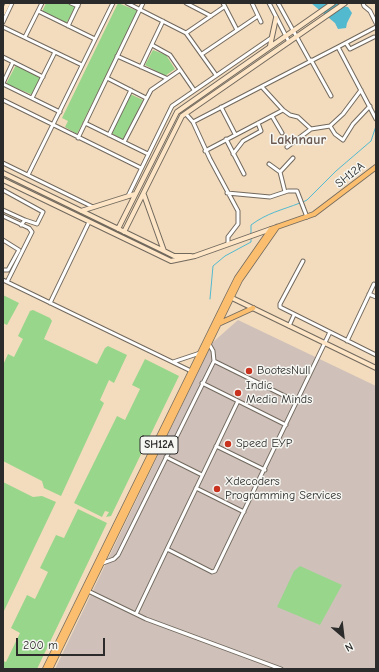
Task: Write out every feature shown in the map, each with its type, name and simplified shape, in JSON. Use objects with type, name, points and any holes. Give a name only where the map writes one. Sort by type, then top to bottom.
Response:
[{"type":"main road","name":"SH12A","points":[[45,669],[86,590],[218,324],[237,278],[271,229],[307,217],[322,209],[376,167]]},
{"type":"main road","name":"SH12A","points":[[50,669],[86,590],[103,563],[193,372],[200,352],[229,297],[277,227]]},
{"type":"main road","points":[[218,324],[253,308]]},
{"type":"street","points":[[3,13],[8,3]]},
{"type":"street","points":[[3,22],[12,3]]},
{"type":"street","points":[[25,38],[42,3]]},
{"type":"street","points":[[68,26],[78,5],[71,3]]},
{"type":"street","points":[[28,175],[114,3]]},
{"type":"street","points":[[127,3],[186,33],[216,75]]},
{"type":"street","points":[[78,138],[143,3]]},
{"type":"street","points":[[186,3],[211,16]]},
{"type":"street","points":[[252,3],[261,22]]},
{"type":"street","points":[[268,3],[289,42]]},
{"type":"street","points":[[278,3],[292,30],[331,96]]},
{"type":"street","points":[[118,229],[177,112],[243,64],[333,3]]},
{"type":"street","points":[[124,232],[178,124],[186,114],[345,3]]},
{"type":"street","points":[[363,3],[364,6],[370,11],[376,23]]},
{"type":"street","points":[[186,33],[224,5],[237,30]]},
{"type":"street","points":[[38,11],[95,39]]},
{"type":"street","points":[[202,54],[258,16]]},
{"type":"street","points":[[270,46],[276,18]]},
{"type":"street","points":[[142,67],[163,21]]},
{"type":"street","points":[[3,27],[82,65]]},
{"type":"street","points":[[193,122],[376,27]]},
{"type":"street","points":[[346,43],[350,49],[374,37]]},
{"type":"street","points":[[128,196],[170,108],[194,90],[272,38]]},
{"type":"street","points":[[152,46],[168,54],[194,90]]},
{"type":"street","points":[[338,46],[376,118]]},
{"type":"street","points":[[32,98],[55,52]]},
{"type":"street","points":[[117,56],[166,78]]},
{"type":"street","points":[[3,57],[43,77]]},
{"type":"street","points":[[240,59],[243,64]]},
{"type":"street","points":[[13,62],[3,84],[60,112]]},
{"type":"street","points":[[124,142],[152,88],[180,70]]},
{"type":"street","points":[[107,78],[146,98]]},
{"type":"street","points":[[262,87],[283,110],[298,118],[311,128]]},
{"type":"street","points":[[109,135],[131,90]]},
{"type":"street","points":[[288,147],[311,128],[330,126],[343,114],[361,90]]},
{"type":"street","points":[[3,100],[141,168]]},
{"type":"street","points":[[330,126],[335,134],[343,140],[353,124],[370,106]]},
{"type":"street","points":[[221,107],[236,134]]},
{"type":"street","points":[[205,151],[283,110]]},
{"type":"street","points":[[186,114],[193,122],[205,151],[238,211],[238,224],[228,237],[228,244]]},
{"type":"street","points":[[272,116],[282,133]]},
{"type":"street","points":[[85,123],[148,154]]},
{"type":"street","points":[[233,154],[243,141],[262,131],[258,123]]},
{"type":"street","points":[[226,139],[244,174]]},
{"type":"street","points":[[280,172],[293,158]]},
{"type":"street","points":[[3,163],[93,207]]},
{"type":"street","points":[[269,164],[280,172],[285,192]]},
{"type":"street","points":[[3,173],[164,252],[174,256],[195,256]]},
{"type":"street","points":[[3,180],[171,261],[195,256],[271,229]]},
{"type":"street","points":[[3,190],[44,212],[37,224],[24,220],[3,210]]},
{"type":"street","points":[[227,193],[270,197],[285,192],[297,191],[307,217]]},
{"type":"street","points":[[81,211],[135,194]]},
{"type":"street","points":[[144,194],[164,252]]},
{"type":"street","points":[[3,216],[31,230],[32,234],[8,282]]},
{"type":"street","points":[[21,225],[24,220]]},
{"type":"street","points":[[50,303],[89,222]]},
{"type":"street","points":[[3,240],[18,250],[8,270],[3,270]]},
{"type":"street","points":[[303,262],[280,305],[294,314],[376,355]]},
{"type":"street","points":[[3,280],[193,372]]},
{"type":"street","points":[[347,341],[374,284]]},
{"type":"street","points":[[369,294],[376,297]]},
{"type":"street","points":[[229,297],[376,368]]},
{"type":"street","points":[[289,326],[294,314]]},
{"type":"street","points":[[167,549],[214,572],[265,470],[330,332]]},
{"type":"street","points":[[103,563],[114,559],[118,555],[214,361],[213,351],[208,344]]},
{"type":"street","points":[[173,362],[200,352]]},
{"type":"street","points":[[214,361],[297,402]]},
{"type":"street","points":[[202,383],[286,425]]},
{"type":"street","points":[[136,614],[238,401]]},
{"type":"street","points":[[216,446],[265,470]]},
{"type":"street","points":[[166,457],[202,475]]},
{"type":"street","points":[[196,488],[244,512]]},
{"type":"street","points":[[86,590],[136,614],[281,669]]},
{"type":"shaded area","points":[[238,320],[376,386],[376,669],[55,669],[212,343]]},
{"type":"green space","points":[[46,3],[67,3],[75,7],[66,24],[42,12]]},
{"type":"green space","points":[[118,3],[138,11],[77,134],[65,127],[68,121],[62,118]]},
{"type":"green space","points":[[153,50],[166,55],[175,69],[165,76],[145,65]]},
{"type":"green space","points":[[16,65],[41,77],[33,95],[6,84]]},
{"type":"green space","points":[[130,94],[143,100],[124,140],[111,133]]},
{"type":"green space","points":[[3,295],[19,303],[7,325],[3,323]]},
{"type":"green space","points":[[33,310],[50,318],[52,321],[44,339],[97,364],[105,348],[108,346],[127,355],[114,383],[109,380],[100,400],[104,403],[61,496],[44,488],[42,481],[3,461],[3,365],[8,354],[14,357],[23,339],[18,336],[30,311]]},
{"type":"green space","points":[[145,359],[179,376],[111,516],[106,517],[109,512],[105,511],[102,517],[74,503],[117,416],[125,420],[140,389],[132,385]]},
{"type":"green space","points":[[3,482],[33,497],[42,496],[56,502],[3,613]]},
{"type":"green space","points":[[78,509],[107,523],[37,669],[3,669],[3,661],[6,662],[20,633],[11,628],[27,595],[35,599],[48,572],[40,568],[56,535],[64,538]]},
{"type":"green space","points":[[300,566],[342,585],[320,625],[277,607],[294,571]]},
{"type":"water","points":[[311,3],[338,3],[341,6],[348,7],[352,13],[346,28],[338,29],[335,23]]},
{"type":"waterway","points":[[303,202],[371,141],[376,126]]},
{"type":"waterway","points":[[251,234],[251,225],[263,217],[300,203]]},
{"type":"waterway","points":[[210,299],[213,266],[225,256],[251,242],[251,237]]},
{"type":"place","name":"BootesNull","points":[[249,371]]},
{"type":"place","name":"Indic Media Minds","points":[[238,393]]},
{"type":"place","name":"Speed EYP","points":[[228,444]]},
{"type":"place","name":"Xdecoders Programming Services","points":[[217,489]]},
{"type":"district","name":"Lakhnaur","points":[[298,140]]}]
